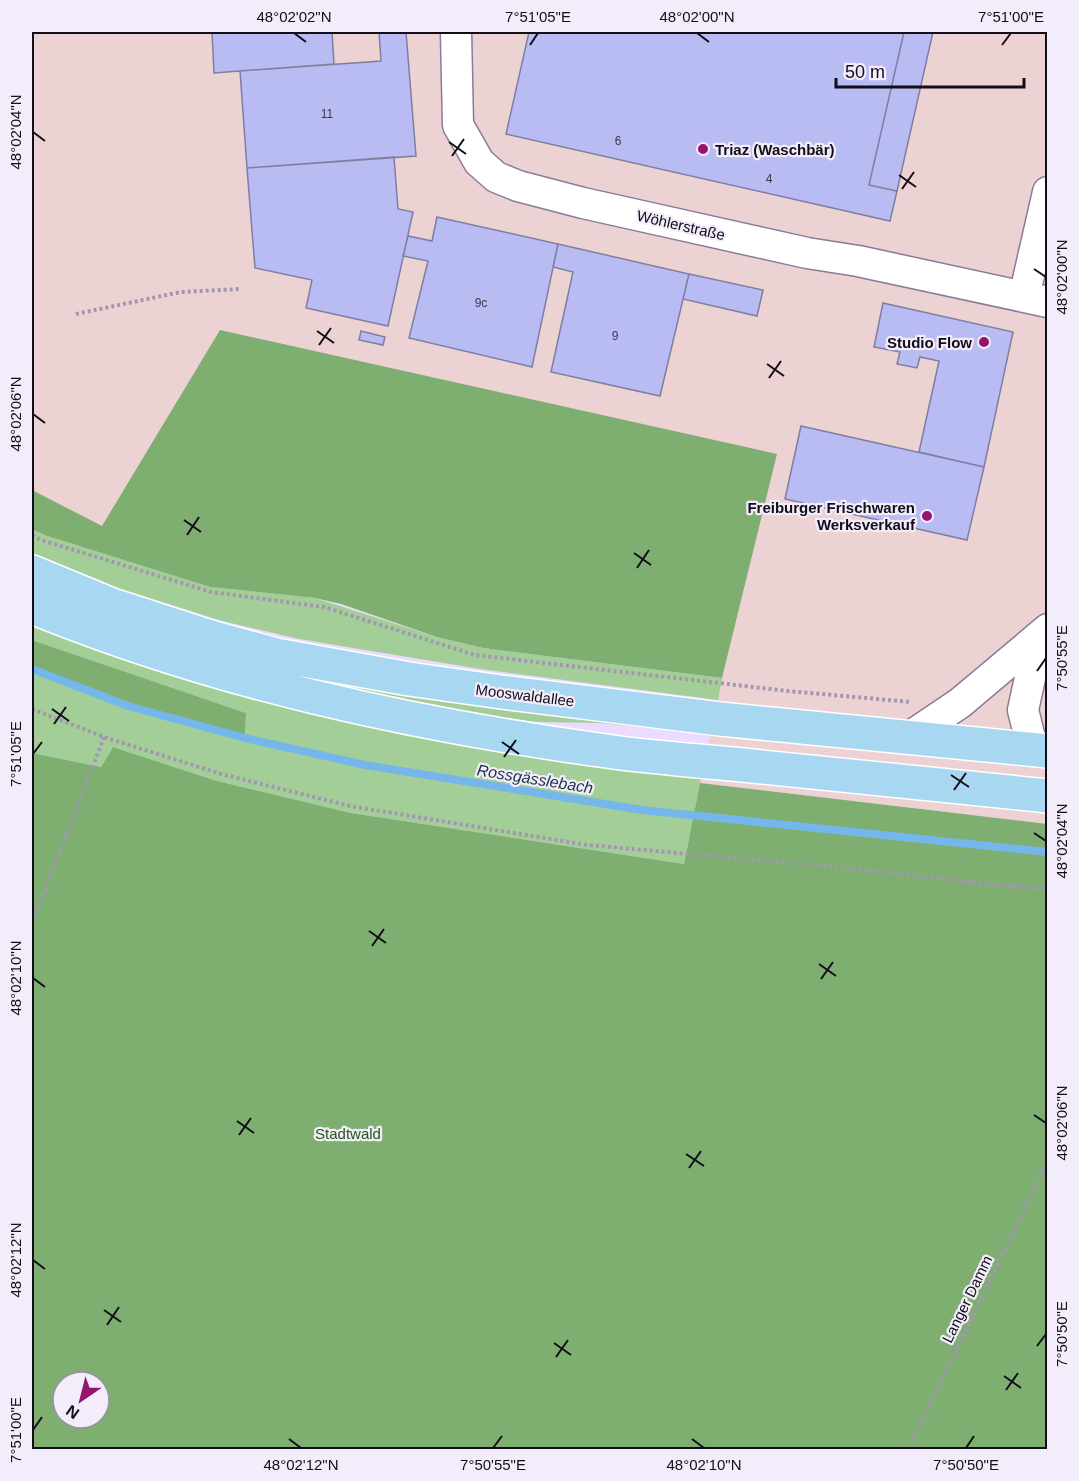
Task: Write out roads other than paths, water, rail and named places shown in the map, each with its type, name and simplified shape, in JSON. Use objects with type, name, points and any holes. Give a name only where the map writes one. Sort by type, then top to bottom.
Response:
[{"type":"main road","name":"Mooswaldallee","points":[[32,572],[112,605],[186,629],[288,657],[409,679],[720,719],[1040,750]]},
{"type":"main road","points":[[32,608],[91,632],[219,673],[351,707],[429,723],[609,752],[1038,795]]},
{"type":"street","name":"Wöhlerstraße","points":[[456,32],[458,125],[479,162],[496,177],[518,186],[583,203],[807,253],[858,261],[1036,299],[1047,192]]},
{"type":"street","points":[[911,736],[960,704],[1043,633]]},
{"type":"street","points":[[1040,750],[1023,710],[1043,633]]},
{"type":"street","points":[[1038,795],[1040,750],[1047,721]]},
{"type":"waterway","name":"Rossgässlebach","points":[[32,669],[128,706],[245,738],[365,765],[642,810],[1048,852]]},
{"type":"place","name":"Triaz (Waschbär)","points":[[703,149]]},
{"type":"place","name":"Studio Flow","points":[[984,342]]},
{"type":"place","name":"Freiburger Frischwaren Werksverkauf","points":[[927,516]]},
{"type":"park label","name":"Stadtwald","points":[[348,1133]]}]
